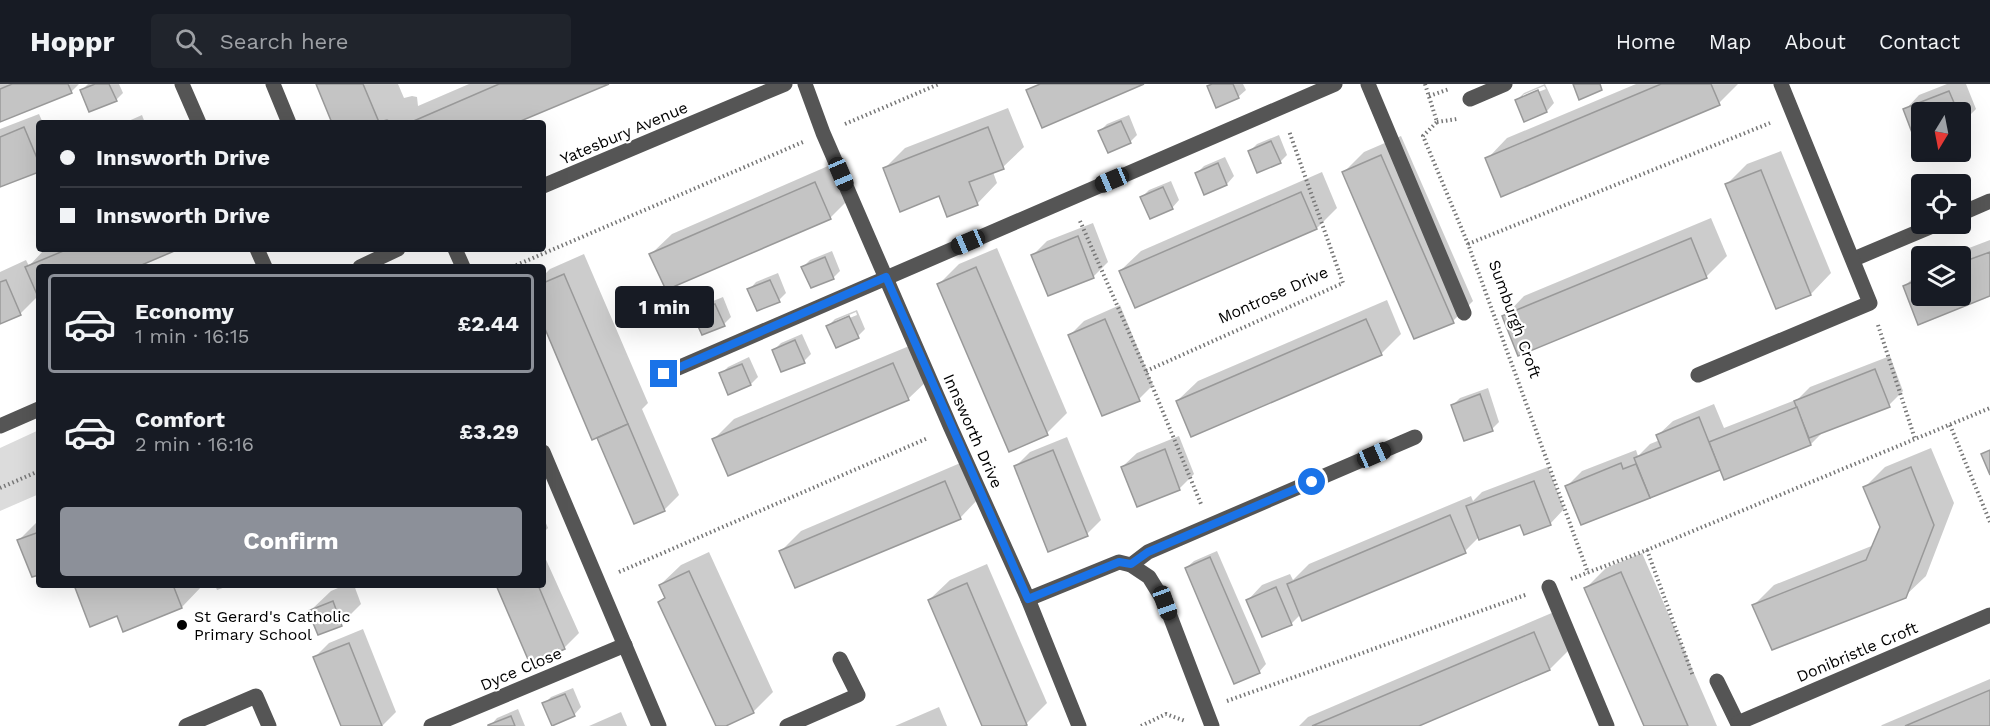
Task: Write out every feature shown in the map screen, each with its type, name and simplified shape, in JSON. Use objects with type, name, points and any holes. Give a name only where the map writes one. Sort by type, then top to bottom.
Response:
[{"type":"street","points":[[182,84],[197,120]]},
{"type":"street","points":[[273,84],[288,120]]},
{"type":"street","name":"Yatesbury Avenue","points":[[546,185],[785,84]]},
{"type":"street","name":"Innsworth Drive","points":[[805,84],[823,133],[1028,599],[1079,726]]},
{"type":"street","points":[[664,374],[1335,84]]},
{"type":"street","points":[[1368,84],[1464,313]]},
{"type":"street","points":[[1470,99],[1505,84]]},
{"type":"street","points":[[1698,375],[1870,303],[1854,259],[1780,84]]},
{"type":"street","points":[[1971,209],[1990,201]]},
{"type":"street","points":[[1854,259],[1913,234]]},
{"type":"street","points":[[366,264],[392,252]]},
{"type":"street","points":[[0,426],[36,409]]},
{"type":"street","points":[[1131,564],[1148,552],[1415,438]]},
{"type":"street","points":[[546,459],[659,726]]},
{"type":"street","points":[[1028,599],[1119,562],[1131,564],[1149,577],[1165,603],[1212,726]]},
{"type":"street","points":[[1549,587],[1607,726]]},
{"type":"street","name":"Donibristle Croft","points":[[1717,681],[1738,724],[1990,615]]},
{"type":"street","name":"Dyce Close","points":[[431,726],[625,645]]},
{"type":"street","points":[[787,726],[858,695],[840,659]]},
{"type":"street","points":[[186,726],[256,696],[269,726]]},
{"type":"path","points":[[519,264],[939,84]]},
{"type":"path","name":"Sumburgh Croft","points":[[1425,84],[1437,122],[1423,136],[1468,244],[1588,573]]},
{"type":"path","name":"Montrose Drive","points":[[1146,371],[1343,283],[1280,108]]},
{"type":"path","points":[[1468,244],[1793,114]]},
{"type":"path","points":[[1070,197],[1146,371],[1210,527]]},
{"type":"path","points":[[1870,303],[1915,439]]},
{"type":"path","points":[[1204,709],[1588,573],[1990,408]]},
{"type":"path","points":[[1950,425],[1990,522]]},
{"type":"path","points":[[598,581],[951,428]]},
{"type":"path","points":[[0,488],[36,472]]},
{"type":"path","points":[[1647,550],[1696,682],[1717,681]]},
{"type":"path","points":[[1141,726],[1166,714],[1188,722]]},
{"type":"shaded area","points":[[36,431],[36,495],[0,511],[0,448]]},
{"type":"building","points":[[12,84],[68,84],[72,93],[0,122],[0,89]]},
{"type":"building","points":[[95,84],[109,84],[117,101],[89,112],[80,90]]},
{"type":"building","points":[[316,84],[363,84],[378,120],[331,120]]},
{"type":"building","points":[[499,84],[609,84],[523,120],[416,120]]},
{"type":"building","points":[[1040,84],[1144,84],[1042,128],[1026,90]]},
{"type":"building","points":[[1233,84],[1239,98],[1216,108],[1207,86]]},
{"type":"building","points":[[1573,84],[1600,84],[1602,90],[1579,100]]},
{"type":"building","points":[[1661,84],[1711,84],[1720,105],[1501,197],[1485,158]]},
{"type":"building","points":[[1538,90],[1547,112],[1524,122],[1515,100]]},
{"type":"building","points":[[1949,91],[1954,102],[1921,102]]},
{"type":"building","points":[[1911,106],[1911,130],[1903,109]]},
{"type":"building","points":[[1121,121],[1131,143],[1108,153],[1098,131]]},
{"type":"building","points":[[24,127],[36,156],[36,173],[0,187],[0,137]]},
{"type":"building","points":[[988,127],[1004,169],[969,182],[978,205],[947,217],[939,196],[900,212],[883,168]]},
{"type":"building","points":[[1271,141],[1281,163],[1257,173],[1248,151]]},
{"type":"building","points":[[1381,155],[1454,323],[1414,339],[1342,172]]},
{"type":"building","points":[[1218,163],[1227,185],[1204,195],[1195,173]]},
{"type":"building","points":[[1761,170],[1811,295],[1776,309],[1725,184]]},
{"type":"building","points":[[815,182],[831,219],[666,290],[649,254]]},
{"type":"building","points":[[1163,187],[1173,209],[1150,219],[1140,197]]},
{"type":"building","points":[[1301,192],[1317,229],[1135,308],[1119,271]]},
{"type":"building","points":[[1078,236],[1094,278],[1048,296],[1031,255]]},
{"type":"building","points":[[1691,238],[1707,278],[1518,356],[1502,316]]},
{"type":"building","points":[[61,252],[172,252],[144,264],[36,264],[36,292],[25,267]]},
{"type":"building","points":[[1990,252],[1990,296],[1971,304],[1971,259]]},
{"type":"building","points":[[825,257],[834,279],[811,288],[801,267]]},
{"type":"building","points":[[976,267],[1048,435],[1009,452],[937,284]]},
{"type":"building","points":[[564,274],[628,424],[592,440],[546,331],[546,282]]},
{"type":"building","points":[[6,280],[21,315],[0,324],[0,282]]},
{"type":"building","points":[[770,280],[780,302],[757,311],[747,289]]},
{"type":"building","points":[[1911,283],[1911,306],[1965,306],[1918,325],[1903,286]]},
{"type":"building","points":[[715,304],[725,326],[702,335],[692,313]]},
{"type":"building","points":[[849,316],[859,338],[836,348],[826,326]]},
{"type":"building","points":[[1105,319],[1140,401],[1102,416],[1068,335]]},
{"type":"building","points":[[1366,319],[1382,355],[1191,437],[1176,401]]},
{"type":"building","points":[[795,340],[805,363],[781,372],[772,350]]},
{"type":"building","points":[[893,363],[909,400],[728,476],[712,439]]},
{"type":"building","points":[[742,364],[751,385],[728,395],[719,373]]},
{"type":"building","points":[[1875,369],[1890,407],[1809,438],[1794,401]]},
{"type":"building","points":[[1480,394],[1493,431],[1464,441],[1451,405]]},
{"type":"building","points":[[1797,407],[1811,445],[1724,480],[1709,442]]},
{"type":"building","points":[[1699,417],[1720,470],[1650,498],[1634,458],[1661,447],[1656,435]]},
{"type":"building","points":[[628,424],[665,511],[634,524],[597,438]]},
{"type":"building","points":[[1165,449],[1180,490],[1137,507],[1121,467]]},
{"type":"building","points":[[1053,450],[1088,536],[1048,552],[1014,466]]},
{"type":"building","points":[[1990,450],[1990,475],[1981,454]]},
{"type":"building","points":[[1621,463],[1623,469],[1636,464],[1650,498],[1581,525],[1565,486]]},
{"type":"building","points":[[1911,467],[1934,525],[1906,598],[1772,650],[1752,605],[1866,560],[1880,527],[1863,487]]},
{"type":"building","points":[[945,481],[961,519],[795,588],[779,551]]},
{"type":"building","points":[[1534,481],[1551,525],[1524,535],[1520,525],[1479,540],[1466,506]]},
{"type":"building","points":[[1450,515],[1466,553],[1302,621],[1287,584]]},
{"type":"building","points":[[36,533],[36,576],[32,577],[17,540]]},
{"type":"building","points":[[1210,557],[1260,673],[1234,684],[1185,568]]},
{"type":"building","points":[[689,571],[754,713],[726,726],[716,726],[658,602],[665,598],[659,585]]},
{"type":"building","points":[[1621,572],[1688,726],[1644,726],[1584,588]]},
{"type":"building","points":[[967,583],[1027,725],[982,726],[928,600]]},
{"type":"building","points":[[1276,587],[1292,625],[1262,637],[1246,600]]},
{"type":"building","points":[[75,588],[174,588],[182,608],[123,632],[117,616],[90,627]]},
{"type":"building","points":[[497,588],[539,588],[565,649],[530,664]]},
{"type":"building","points":[[333,601],[342,626],[318,635],[308,611]]},
{"type":"building","points":[[1534,632],[1550,670],[1419,726],[1312,726]]},
{"type":"building","points":[[349,643],[382,726],[341,726],[313,657]]},
{"type":"building","points":[[1990,690],[1990,726],[1905,726]]},
{"type":"building","points":[[565,694],[575,716],[552,726],[542,703]]},
{"type":"building","points":[[511,716],[515,726],[488,726],[488,725]]},
{"type":"place","name":"St Gerard's Catholic Primary School","points":[[182,625]]},
{"type":"route","points":[[664,374],[886,277],[1028,599],[1119,562],[1131,564],[1148,552],[1312,482]]}]
